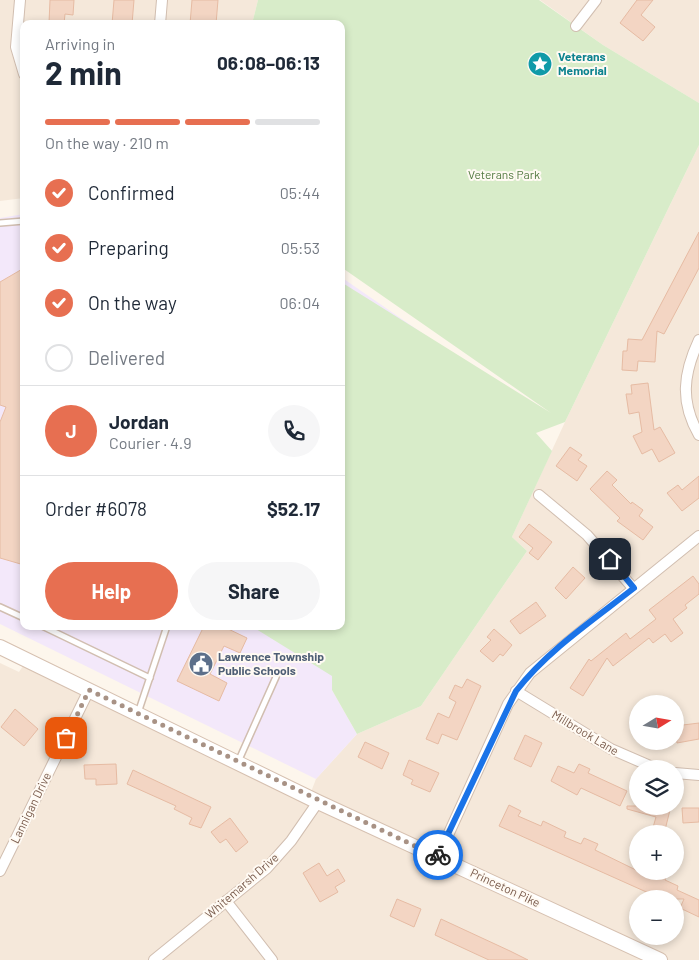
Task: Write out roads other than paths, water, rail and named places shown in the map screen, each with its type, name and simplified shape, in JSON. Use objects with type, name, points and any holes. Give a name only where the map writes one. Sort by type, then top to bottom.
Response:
[{"type":"main road","name":"Princeton Pike","points":[[0,647],[318,802],[660,960]]},
{"type":"street","points":[[20,0],[16,47],[20,60]]},
{"type":"street","points":[[160,20],[162,0]]},
{"type":"street","points":[[576,26],[596,0]]},
{"type":"street","points":[[699,340],[689,360],[684,393],[689,415],[699,435]]},
{"type":"street","points":[[539,495],[587,535],[634,588]]},
{"type":"street","points":[[438,857],[516,691],[530,673],[548,656],[699,536]]},
{"type":"street","name":"Lannigan Drive","points":[[0,871],[89,690]]},
{"type":"street","name":"Millbrook Lane","points":[[516,691],[611,750],[635,760]]},
{"type":"street","points":[[684,774],[699,775]]},
{"type":"street","name":"Whitemarsh Drive","points":[[154,960],[274,861],[318,802]]},
{"type":"street","points":[[226,901],[272,960]]},
{"type":"lane","points":[[0,223],[20,221]]},
{"type":"lane","points":[[0,607],[20,616]]},
{"type":"lane","points":[[50,630],[150,678]]},
{"type":"lane","points":[[138,714],[166,630]]},
{"type":"lane","points":[[238,763],[276,677]]},
{"type":"place","name":"Veterans Memorial","points":[[540,64]]},
{"type":"place","name":"Lawrence Township Public Schools","points":[[201,664]]},
{"type":"park label","name":"Veterans Park","points":[[504,175]]}]
